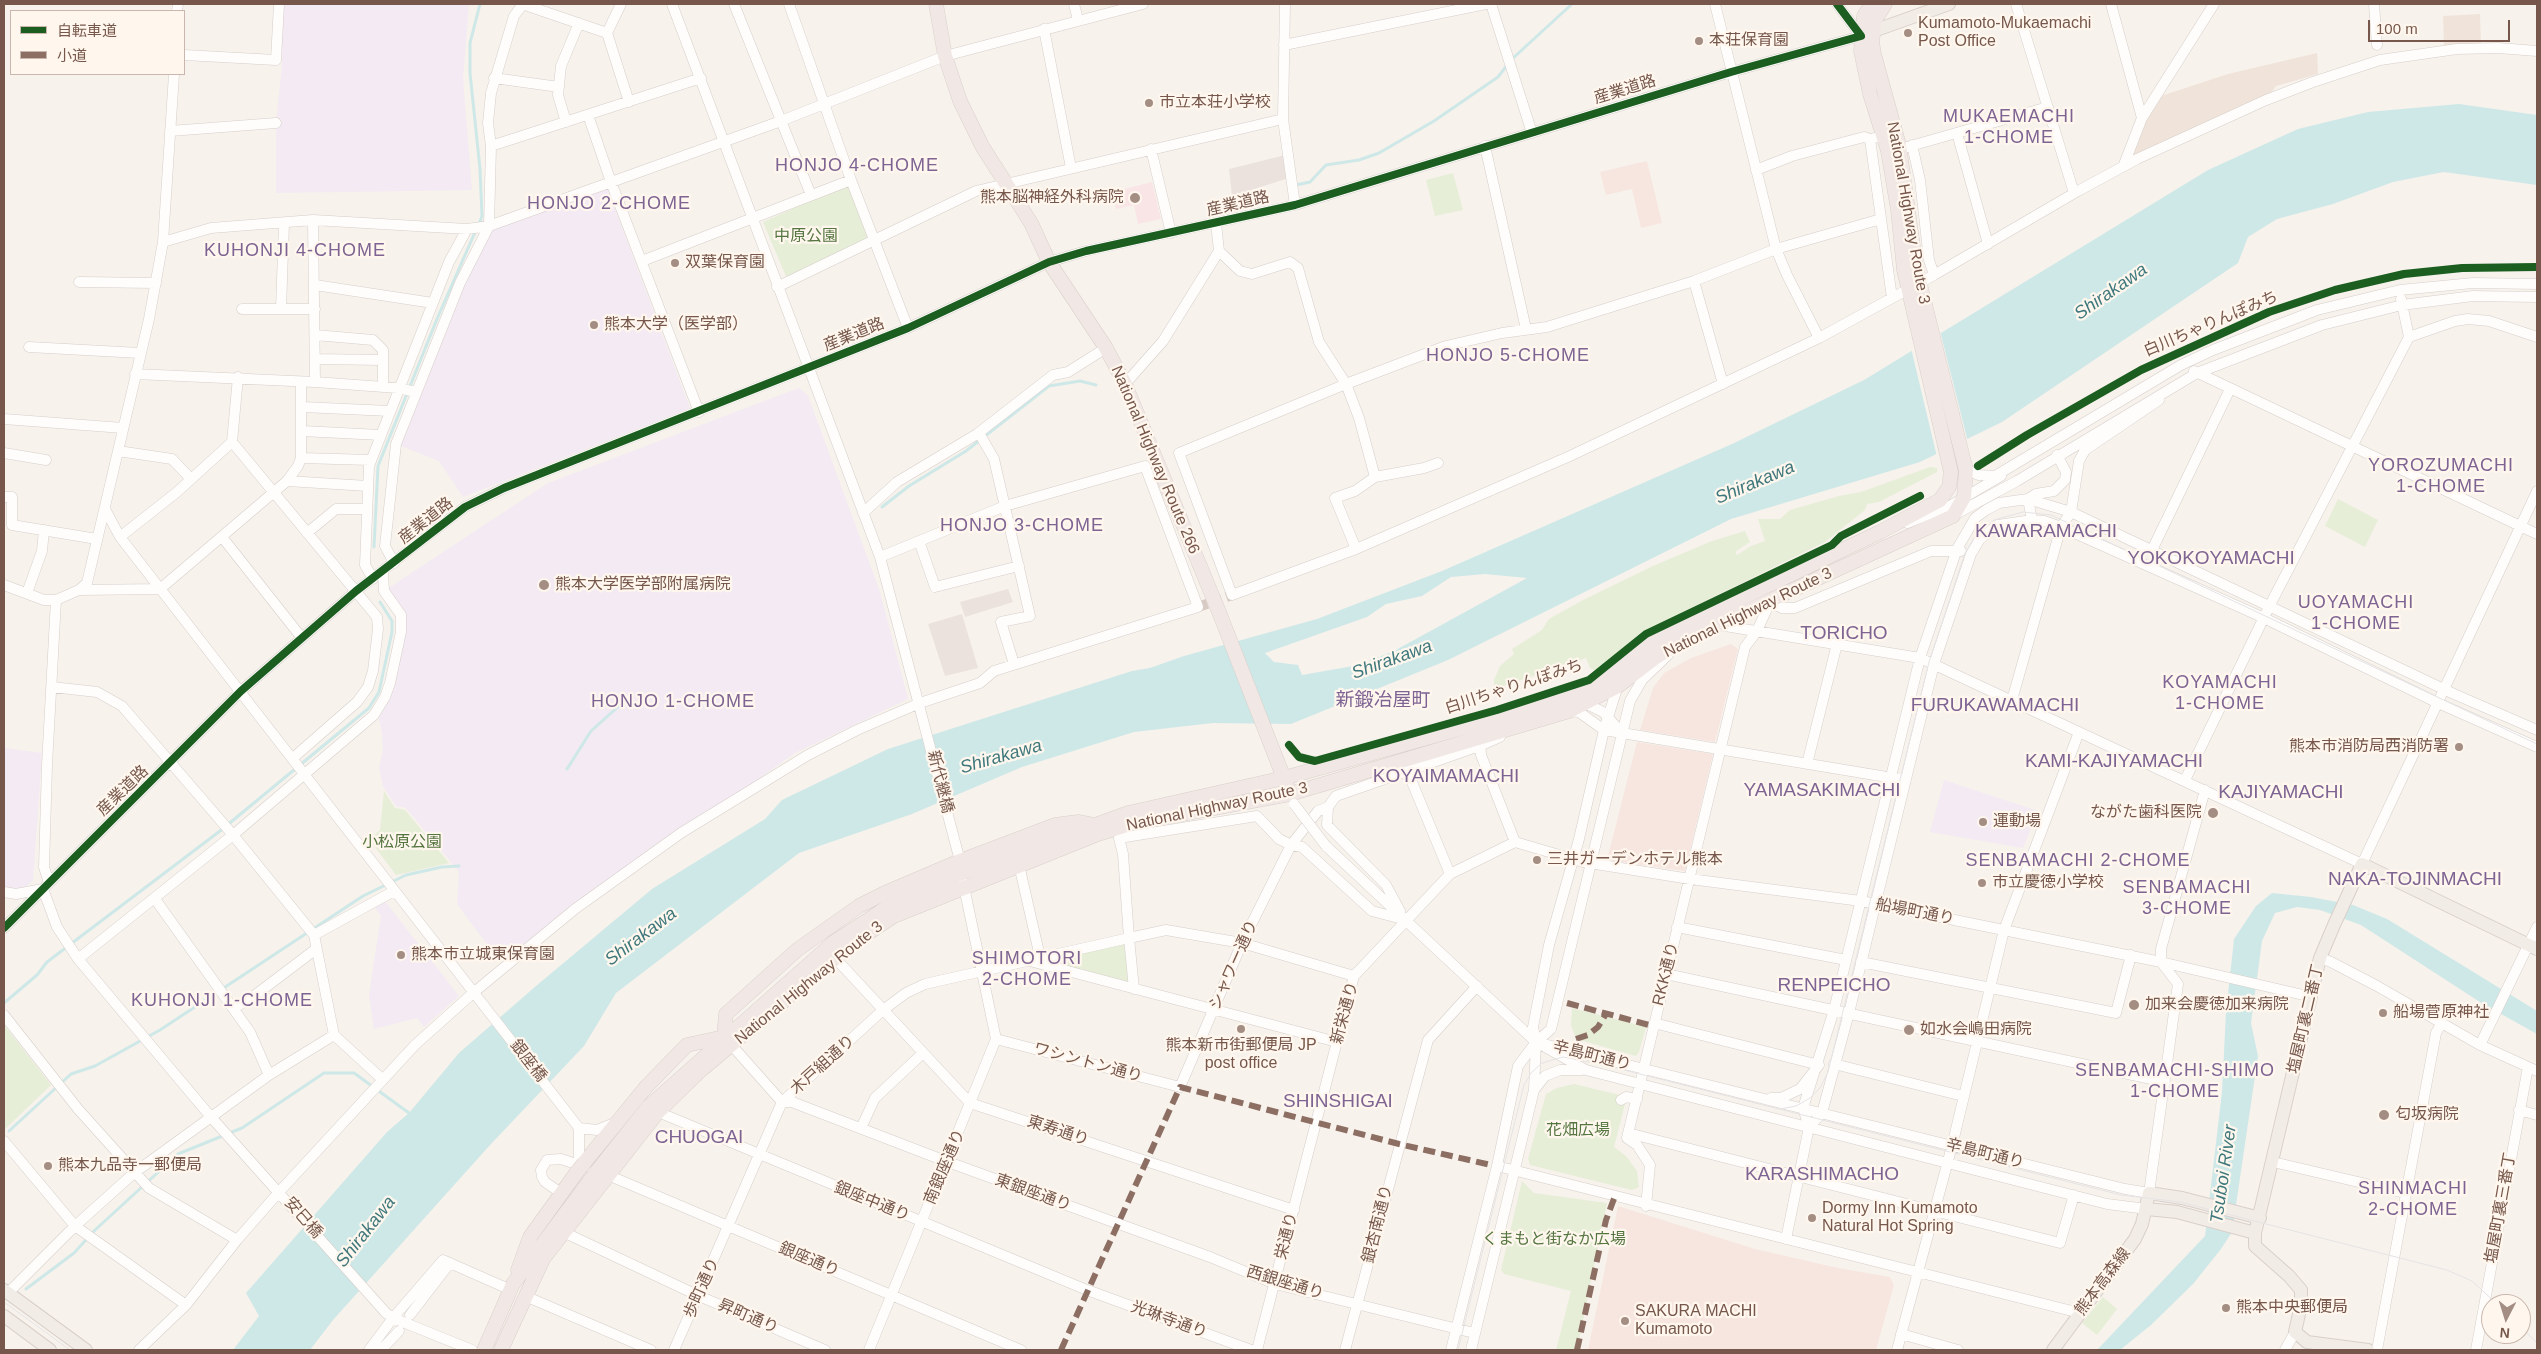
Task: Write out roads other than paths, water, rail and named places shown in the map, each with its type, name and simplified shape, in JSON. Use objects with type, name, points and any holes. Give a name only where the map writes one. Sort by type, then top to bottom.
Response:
[{"type":"highway","name":"National Highway Route 266","points":[[936,4],[945,56],[960,101],[1005,184],[1031,223],[1049,262],[1106,348],[1125,384],[1219,612],[1292,799]]},
{"type":"highway","name":"National Highway Route 3","points":[[1872,4],[1864,16],[1867,34],[1906,147],[1914,286]]},
{"type":"highway","name":"National Highway Route 3","points":[[1885,4],[1867,34],[1861,52],[1877,138],[1898,210],[1956,474],[1965,491]]},
{"type":"highway","name":"National Highway Route 3","points":[[501,1350],[525,1296],[559,1230],[597,1171],[648,1107],[728,1041],[836,959],[856,941],[961,874],[1019,865],[1098,834],[1133,823],[1292,799],[1481,741],[1536,720],[1565,706],[1625,665],[1646,647],[1675,630],[1880,532],[1940,500],[1956,474]]},
{"type":"highway","points":[[1952,516],[1965,491]]},
{"type":"highway","name":"National Highway Route 3","points":[[484,1350],[512,1287],[559,1230],[610,1176],[658,1112],[728,1041],[834,942],[886,908],[961,874],[1128,813],[1284,778],[1586,702],[1618,686],[1656,657],[1682,642],[1952,516]]},
{"type":"highway","points":[[512,1287],[530,1237],[580,1165],[646,1087],[688,1045],[728,1041]]},
{"type":"main road","points":[[1867,34],[1950,4]]},
{"type":"main road","points":[[2362,864],[2533,947]]},
{"type":"main road","name":"塩屋町裏二番丁","points":[[2255,1232],[2260,1218],[2320,958],[2362,864]]},
{"type":"main road","points":[[2149,1193],[2182,1198],[2260,1218]]},
{"type":"main road","name":"熊本高森線","points":[[2053,1350],[2135,1239],[2147,1209],[2149,1193]]},
{"type":"main road","points":[[2147,1209],[2177,1212],[2255,1232],[2255,1246],[2289,1276],[2301,1290],[2301,1306],[2295,1332],[2308,1342],[2368,1350]]},
{"type":"main road","points":[[10,1295],[86,1350]]},
{"type":"main road","points":[[6,1320],[50,1350]]},
{"type":"street","points":[[185,55],[276,60],[279,4]]},
{"type":"street","points":[[394,563],[385,546],[396,444],[460,284],[489,226],[491,146],[488,123],[494,78],[514,16],[522,4],[607,33]]},
{"type":"street","points":[[621,4],[607,33],[629,102]]},
{"type":"street","name":"新代継橋","points":[[672,4],[880,557],[920,703],[961,874],[996,1039]]},
{"type":"street","points":[[734,4],[811,195]]},
{"type":"street","points":[[789,4],[874,240],[908,328]]},
{"type":"street","points":[[1074,4],[1078,20]]},
{"type":"street","points":[[163,242],[211,228],[313,220],[467,229],[489,226],[781,121],[945,56],[1143,4]]},
{"type":"street","points":[[1284,4],[1283,119],[1295,205]]},
{"type":"street","points":[[1284,45],[1486,4]]},
{"type":"street","points":[[1491,4],[1532,132]]},
{"type":"street","points":[[1715,4],[1776,249],[1786,276],[1819,338]]},
{"type":"street","points":[[1837,4],[1867,34]]},
{"type":"street","points":[[2016,4],[2074,193]]},
{"type":"street","points":[[2111,4],[2142,118]]},
{"type":"street","points":[[2123,166],[2142,118],[2214,4]]},
{"type":"street","points":[[2374,4],[2377,45]]},
{"type":"street","points":[[566,122],[558,95],[560,66],[579,23]]},
{"type":"street","points":[[1044,29],[1071,168]]},
{"type":"street","name":"産業道路","points":[[4,928],[171,764],[242,691],[302,638],[356,591],[466,507],[504,488],[908,328],[1049,262],[1295,205],[1731,72],[1867,34]]},
{"type":"street","points":[[1881,218],[1776,249],[1694,281],[1547,327],[1526,329],[1446,346],[1346,384],[1179,453],[1232,595],[1356,549],[1570,456],[1723,384],[1819,338],[1934,275],[2123,166],[2266,100],[2380,60],[2457,49],[2498,48],[2537,51]]},
{"type":"street","points":[[4,585],[44,600],[56,600],[79,590],[87,583],[156,283],[163,242],[174,75]]},
{"type":"street","points":[[494,78],[559,87]]},
{"type":"street","points":[[491,146],[701,78]]},
{"type":"street","points":[[1934,275],[1929,260],[1920,180],[1906,147],[2048,108]]},
{"type":"street","points":[[588,115],[611,182],[698,412]]},
{"type":"street","points":[[778,287],[976,190],[1283,119]]},
{"type":"street","points":[[170,131],[276,123]]},
{"type":"street","points":[[1957,133],[1988,244]]},
{"type":"street","points":[[1756,170],[1792,156],[1864,137],[1877,138],[1881,218],[1892,298]]},
{"type":"street","points":[[1485,146],[1526,329]]},
{"type":"street","points":[[1151,149],[1171,233]]},
{"type":"street","points":[[642,261],[852,180]]},
{"type":"street","points":[[313,220],[315,382]]},
{"type":"street","points":[[281,309],[284,223]]},
{"type":"street","points":[[1125,384],[1163,342],[1219,252],[1216,224]]},
{"type":"street","points":[[373,579],[365,565],[369,466],[398,388],[457,244],[467,229]]},
{"type":"street","points":[[1219,252],[1240,271],[1252,274],[1290,262],[1298,268],[1319,342],[1346,384],[1359,418],[1376,477]]},
{"type":"street","points":[[1694,281],[1723,384]]},
{"type":"street","points":[[79,282],[156,283]]},
{"type":"street","points":[[1956,474],[1995,476],[2181,365],[2213,350],[2317,310],[2400,290],[2473,283],[2537,284]]},
{"type":"street","points":[[315,285],[433,303]]},
{"type":"street","points":[[2185,780],[2270,605],[2408,337],[2400,290]]},
{"type":"street","points":[[1952,516],[2017,481],[2057,455],[2197,373],[2322,325],[2402,305],[2473,296],[2537,297]]},
{"type":"street","points":[[242,308],[315,310]]},
{"type":"street","points":[[2408,337],[2468,319],[2489,321],[2537,336]]},
{"type":"street","points":[[315,335],[373,340],[383,350],[382,387]]},
{"type":"street","points":[[30,347],[140,353]]},
{"type":"street","points":[[863,513],[896,482],[955,449],[979,433],[1053,375],[1068,372],[1106,348]]},
{"type":"street","points":[[315,359],[383,360]]},
{"type":"street","points":[[2181,365],[2537,534]]},
{"type":"street","points":[[135,374],[238,377],[398,388],[416,392]]},
{"type":"street","points":[[120,537],[191,479],[232,442],[238,377]]},
{"type":"street","points":[[79,590],[160,589],[286,481],[298,466],[301,458],[301,382]]},
{"type":"street","points":[[2012,700],[2061,528],[2071,512],[2079,461],[2085,450],[2150,409],[2174,386]]},
{"type":"street","points":[[2152,550],[2230,388]]},
{"type":"street","points":[[302,407],[390,410]]},
{"type":"street","points":[[4,419],[123,428]]},
{"type":"street","points":[[302,432],[381,435]]},
{"type":"street","points":[[979,433],[994,459],[1030,616],[1001,622],[1014,664]]},
{"type":"street","points":[[232,442],[377,617],[378,629],[374,671],[368,687],[357,702],[293,758]]},
{"type":"street","points":[[118,451],[172,459],[191,479]]},
{"type":"street","points":[[4,453],[46,460]]},
{"type":"street","points":[[1786,1239],[1809,1127],[1803,1108],[1819,1065],[1834,1010],[1920,658],[1957,549],[1975,518],[1986,510],[1999,503],[2028,499],[2036,494],[2054,491],[2065,480],[2066,472],[2057,455]]},
{"type":"street","points":[[301,458],[371,460]]},
{"type":"street","points":[[1356,549],[1335,498],[1355,490],[1376,477],[1424,468],[1438,463]]},
{"type":"street","points":[[139,1350],[186,1305],[237,1240],[279,1192],[415,1045],[476,996],[575,909],[681,833],[808,755],[920,703],[980,684],[994,671],[1014,664],[1198,606],[1145,466],[1004,506],[880,557]]},
{"type":"street","points":[[1982,488],[2010,468]]},
{"type":"street","points":[[286,481],[368,486]]},
{"type":"street","points":[[1880,532],[1928,516],[1965,491],[1996,487],[2017,481]]},
{"type":"street","points":[[1719,625],[1920,658],[2362,864],[2537,491]]},
{"type":"street","points":[[4,497],[12,497],[12,525],[97,539]]},
{"type":"street","points":[[2028,499],[2071,512],[2444,689],[2537,730]]},
{"type":"street","points":[[2028,499],[2032,520]]},
{"type":"street","name":"銀座橋","points":[[105,509],[120,537],[242,691],[394,891],[577,1125]]},
{"type":"street","points":[[307,533],[336,509],[367,510]]},
{"type":"street","points":[[1809,1127],[1822,1113],[1849,1013],[1934,664],[1971,554],[1980,539],[1998,525],[2032,520],[2044,521],[2061,528],[2264,618],[2438,703],[2537,747]]},
{"type":"street","points":[[27,594],[42,551],[44,530]]},
{"type":"street","points":[[222,537],[302,638]]},
{"type":"street","points":[[919,541],[935,587],[1019,566]]},
{"type":"street","points":[[1770,602],[1787,609],[1931,551],[1957,549],[1971,554]]},
{"type":"street","points":[[78,959],[233,835],[374,715],[385,698],[401,632],[401,616],[384,591],[382,572]]},
{"type":"street","name":"安巳橋","points":[[56,600],[44,867],[46,886],[57,927],[78,959],[211,1117],[389,1315]]},
{"type":"street","name":"RKK通り","points":[[1628,1136],[1641,1084],[1642,1068],[1690,879],[1745,647],[1757,631],[1770,602]]},
{"type":"street","points":[[1451,1350],[1497,1166],[1518,1066],[1536,1042],[1551,1029],[1622,734],[1635,690],[1642,680],[1682,642]]},
{"type":"street","points":[[1807,764],[1837,644]]},
{"type":"street","points":[[1471,1350],[1534,1090],[1536,1042],[1533,1027],[1549,945],[1574,859],[1604,730],[1625,665]]},
{"type":"street","points":[[52,687],[97,692],[122,706],[233,835],[314,936],[334,1035],[382,1079]]},
{"type":"street","points":[[1586,702],[1608,717],[1622,734]]},
{"type":"street","points":[[1565,706],[1592,719],[1604,730],[1622,734],[1905,780]]},
{"type":"street","points":[[1897,1350],[1952,1146],[2004,930],[2079,732]]},
{"type":"street","points":[[1407,770],[1450,874],[1515,842],[1481,755],[1481,741]]},
{"type":"street","name":"シャワー通り","points":[[1180,1086],[1215,1011],[1242,943],[1291,845],[1318,811],[1328,808],[1336,796],[1481,741]]},
{"type":"street","points":[[2149,1193],[2178,984],[2161,962],[2161,949],[2205,790]]},
{"type":"street","points":[[1292,799],[1326,846],[1536,1042]]},
{"type":"street","points":[[1328,808],[1328,825],[1386,885],[1406,920]]},
{"type":"street","points":[[1134,989],[1123,854],[1120,838],[1257,816],[1279,839],[1291,845],[1302,847],[1372,911],[1406,920]]},
{"type":"street","name":"船場町通り","points":[[1515,842],[1591,863],[1690,879],[1861,901],[2161,962],[2312,998]]},
{"type":"street","points":[[1019,865],[1040,956]]},
{"type":"street","name":"新栄通り","points":[[1317,1123],[1354,976],[1450,874]]},
{"type":"street","points":[[4,892],[16,894],[46,886]]},
{"type":"street","points":[[314,936],[394,891]]},
{"type":"street","points":[[155,899],[218,990],[250,1032],[269,1075]]},
{"type":"street","points":[[2480,1045],[2507,990],[2533,947],[2537,927]]},
{"type":"street","points":[[1677,928],[1846,960]]},
{"type":"street","name":"木戸組通り","points":[[729,1226],[782,1102],[883,1010],[906,993],[925,984],[983,972],[1040,956],[1166,930],[1242,943],[1354,976]]},
{"type":"street","points":[[233,1008],[250,999],[316,949]]},
{"type":"street","points":[[1861,962],[2116,1013],[2131,956]]},
{"type":"street","points":[[2320,958],[2377,986],[2480,1045],[2532,1069]]},
{"type":"street","points":[[836,959],[922,1054],[970,1103]]},
{"type":"street","points":[[1025,960],[1337,1042]]},
{"type":"street","points":[[1666,974],[1849,1013],[1976,1043],[2165,1082]]},
{"type":"street","name":"銀杏南通り","points":[[1345,1350],[1428,1040],[1477,986]]},
{"type":"street","points":[[4,1015],[78,1108],[149,1188],[237,1240]]},
{"type":"street","points":[[1654,1023],[1819,1065]]},
{"type":"street","points":[[2377,1350],[2436,1033],[2441,1024]]},
{"type":"street","points":[[10,1295],[75,1226],[134,1173],[269,1075],[334,1035]]},
{"type":"street","name":"ワシントン通り","points":[[996,1039],[1180,1086]]},
{"type":"street","name":"南銀座通り","points":[[869,1350],[921,1222],[948,1162],[996,1039]]},
{"type":"street","points":[[728,1041],[782,1102]]},
{"type":"street","name":"辛島町通り","points":[[1536,1042],[2125,1189],[2149,1193]]},
{"type":"street","name":"辛島町通り","points":[[1536,1042],[1586,1070],[2106,1204],[2147,1209]]},
{"type":"street","points":[[861,1128],[875,1098],[922,1054]]},
{"type":"street","points":[[1834,1064],[1963,1096]]},
{"type":"street","points":[[1758,1098],[1782,1098],[1800,1089],[1819,1065]]},
{"type":"street","name":"塩屋町裏三番丁","points":[[2476,1350],[2519,1110],[2532,1069]]},
{"type":"street","points":[[1534,1090],[1545,1076],[1560,1070],[1586,1070]]},
{"type":"street","points":[[1621,1100],[1626,1097],[1637,1098]]},
{"type":"street","name":"東銀座通り","points":[[782,1102],[792,1102],[948,1162],[1118,1224]]},
{"type":"street","name":"東寿通り","points":[[970,1103],[1294,1210]]},
{"type":"street","points":[[2519,1110],[2537,1115]]},
{"type":"street","name":"銀座中通り","points":[[658,1112],[1087,1290]]},
{"type":"street","points":[[580,1165],[577,1125],[597,1130],[616,1122]]},
{"type":"street","name":"栄通り","points":[[1257,1350],[1317,1123]]},
{"type":"street","points":[[1628,1136],[1637,1145],[1650,1165],[1646,1206]]},
{"type":"street","points":[[1628,1136],[2060,1243],[2074,1195]]},
{"type":"street","points":[[4,1141],[75,1226],[186,1305]]},
{"type":"street","name":"銀座通り","points":[[561,1193],[545,1182],[542,1177],[541,1170],[547,1160],[561,1159],[610,1176],[1021,1350]]},
{"type":"street","points":[[2273,1162],[2406,1193]]},
{"type":"street","points":[[1497,1166],[1646,1206],[2080,1313]]},
{"type":"street","name":"西銀座通り","points":[[1118,1224],[1210,1257],[1275,1284],[1474,1333]]},
{"type":"street","name":"歩町通り","points":[[674,1350],[729,1226]]},
{"type":"street","name":"昇町通り","points":[[559,1230],[699,1296],[825,1350]]},
{"type":"street","points":[[369,1350],[389,1315],[446,1261]]},
{"type":"street","points":[[446,1261],[512,1287]]},
{"type":"street","points":[[410,1315],[446,1261]]},
{"type":"street","name":"光琳寺通り","points":[[1087,1290],[1251,1350]]},
{"type":"street","points":[[525,1296],[650,1350]]},
{"type":"street","points":[[389,1315],[472,1350]]},
{"type":"street","points":[[381,1350],[399,1331]]},
{"type":"street","points":[[2285,1350],[2295,1332]]},
{"type":"street","points":[[1902,1334],[1958,1350]]},
{"type":"water","name":"Shirakawa","points":[[2459,104],[2537,115],[2537,185],[2444,172],[2393,182],[2333,204],[2277,219],[2248,237],[2238,263],[2002,422],[1920,462],[1731,519],[1448,660],[1291,724],[1213,723],[1134,732],[1022,767],[912,814],[799,853],[616,993],[584,1046],[490,1145],[333,1320],[310,1350],[233,1350],[259,1316],[246,1293],[387,1132],[409,1113],[459,1053],[652,889],[765,819],[782,800],[888,749],[1132,671],[1150,668],[1184,656],[1317,619],[1442,571],[1732,444],[1864,380],[2208,170],[2298,129],[2368,112]],"holes":[[[1485,574],[1527,578],[1394,651],[1359,665],[1302,675],[1298,665],[1274,662],[1265,653],[1367,617],[1386,604],[1422,596],[1451,577]]]},
{"type":"water","name":"Tsuboi River","points":[[2272,893],[2311,897],[2353,905],[2387,919],[2537,1011],[2537,1034],[2483,1004],[2361,925],[2320,910],[2297,907],[2275,913],[2262,941],[2251,1023],[2258,1056],[2232,1232],[2193,1284],[2151,1325],[2120,1350],[2097,1350],[2205,1236],[2222,1092],[2226,1012],[2234,939],[2256,906]]},
{"type":"waterway","points":[[479,224],[482,216],[480,169],[470,73],[470,43],[480,4]]},
{"type":"waterway","points":[[1512,59],[1572,4]]},
{"type":"waterway","points":[[1296,185],[1310,182],[1326,165],[1359,160],[1379,153],[1434,121],[1498,77],[1508,64]]},
{"type":"waterway","points":[[374,547],[378,466],[437,319],[476,230]]},
{"type":"waterway","points":[[882,507],[909,486],[966,451],[1049,386],[1080,381],[1096,385]]},
{"type":"waterway","points":[[4,1003],[37,975],[47,962],[220,831],[369,708],[379,692],[392,632],[392,621],[380,602]]},
{"type":"waterway","points":[[567,769],[591,731],[620,705]]},
{"type":"waterway","points":[[9,1131],[71,1074],[95,1066],[160,1030],[363,896],[406,875],[442,867],[459,866]]},
{"type":"waterway","points":[[26,1289],[74,1253],[95,1230],[178,1154],[242,1128],[324,1073],[354,1073],[409,1113]]},
{"type":"tunnel","points":[[1198,607],[1232,595]]},
{"type":"tram line","points":[[1780,1109],[1796,1106],[1810,1098],[1820,1088],[1828,1072],[1929,662],[1965,553],[1975,537],[1994,520],[2023,512],[2051,515],[2537,744]]},
{"type":"tram line","points":[[1458,1350],[1524,1085],[1531,1073],[1542,1063],[1563,1057],[1608,1066],[2121,1195],[2180,1202],[2447,1270],[2472,1281],[2486,1294]]},
{"type":"tram line","points":[[4,1302],[70,1350]]},
{"type":"tram line","points":[[2531,1337],[2537,1343]]},
{"type":"place","name":"Kumamoto-Mukaemachi Post Office","points":[[1908,33]]},
{"type":"place","name":"本荘保育園","points":[[1699,41]]},
{"type":"place","name":"市立本荘小学校","points":[[1149,103]]},
{"type":"place","name":"熊本脳神経外科病院","points":[[1135,198]]},
{"type":"place","name":"双葉保育園","points":[[675,263]]},
{"type":"place","name":"熊本大学（医学部）","points":[[594,325]]},
{"type":"place","name":"熊本大学医学部附属病院","points":[[544,585]]},
{"type":"place","name":"熊本市消防局西消防署","points":[[2459,747]]},
{"type":"place","name":"ながた歯科医院","points":[[2213,813]]},
{"type":"place","name":"運動場","points":[[1983,822]]},
{"type":"place","name":"三井ガーデンホテル熊本","points":[[1537,860]]},
{"type":"place","name":"市立慶徳小学校","points":[[1982,883]]},
{"type":"place","name":"熊本市立城東保育園","points":[[401,955]]},
{"type":"place","name":"加来会慶徳加来病院","points":[[2134,1005]]},
{"type":"place","name":"船場菅原神社","points":[[2383,1013]]},
{"type":"place","name":"熊本新市街郵便局 JP post office","points":[[1241,1029]]},
{"type":"place","name":"如水会嶋田病院","points":[[1909,1030]]},
{"type":"place","name":"匂坂病院","points":[[2384,1115]]},
{"type":"place","name":"熊本九品寺一郵便局","points":[[48,1166]]},
{"type":"place","name":"Dormy Inn Kumamoto Natural Hot Spring","points":[[1812,1218]]},
{"type":"place","name":"熊本中央郵便局","points":[[2226,1308]]},
{"type":"place","name":"SAKURA MACHI Kumamoto","points":[[1625,1321]]},
{"type":"district","name":"MUKAEMACHI 1-CHOME","points":[[2009,127]]},
{"type":"district","name":"HONJO 4-CHOME","points":[[857,166]]},
{"type":"district","name":"HONJO 2-CHOME","points":[[609,204]]},
{"type":"district","name":"KUHONJI 4-CHOME","points":[[295,251]]},
{"type":"district","name":"HONJO 5-CHOME","points":[[1508,356]]},
{"type":"district","name":"YOROZUMACHI 1-CHOME","points":[[2441,476]]},
{"type":"district","name":"HONJO 3-CHOME","points":[[1022,526]]},
{"type":"district","name":"KAWARAMACHI","points":[[2046,532]]},
{"type":"district","name":"YOKOKOYAMACHI","points":[[2211,559]]},
{"type":"district","name":"UOYAMACHI 1-CHOME","points":[[2356,613]]},
{"type":"district","name":"TORICHO","points":[[1844,634]]},
{"type":"district","name":"KOYAMACHI 1-CHOME","points":[[2220,693]]},
{"type":"district","name":"新鍛冶屋町","points":[[1383,701]]},
{"type":"district","name":"HONJO 1-CHOME","points":[[673,702]]},
{"type":"district","name":"FURUKAWAMACHI","points":[[1995,706]]},
{"type":"district","name":"KAMI-KAJIYAMACHI","points":[[2114,762]]},
{"type":"district","name":"KOYAIMAMACHI","points":[[1446,777]]},
{"type":"district","name":"YAMASAKIMACHI","points":[[1822,791]]},
{"type":"district","name":"KAJIYAMACHI","points":[[2281,793]]},
{"type":"district","name":"SENBAMACHI 2-CHOME","points":[[2078,861]]},
{"type":"district","name":"NAKA-TOJINMACHI","points":[[2415,880]]},
{"type":"district","name":"SENBAMACHI 3-CHOME","points":[[2187,898]]},
{"type":"district","name":"SHIMOTORI 2-CHOME","points":[[1027,970]]},
{"type":"district","name":"RENPEICHO","points":[[1834,986]]},
{"type":"district","name":"KUHONJI 1-CHOME","points":[[222,1001]]},
{"type":"district","name":"SENBAMACHI-SHIMO 1-CHOME","points":[[2175,1081]]},
{"type":"district","name":"SHINSHIGAI","points":[[1338,1102]]},
{"type":"district","name":"CHUOGAI","points":[[699,1138]]},
{"type":"district","name":"KARASHIMACHO","points":[[1822,1175]]},
{"type":"district","name":"SHINMACHI 2-CHOME","points":[[2413,1199]]},
{"type":"park label","name":"中原公園","points":[[806,237]]},
{"type":"park label","name":"小松原公園","points":[[402,843]]},
{"type":"park label","name":"花畑広場","points":[[1578,1131]]},
{"type":"park label","name":"くまもと街なか広場","points":[[1554,1240]]}]
